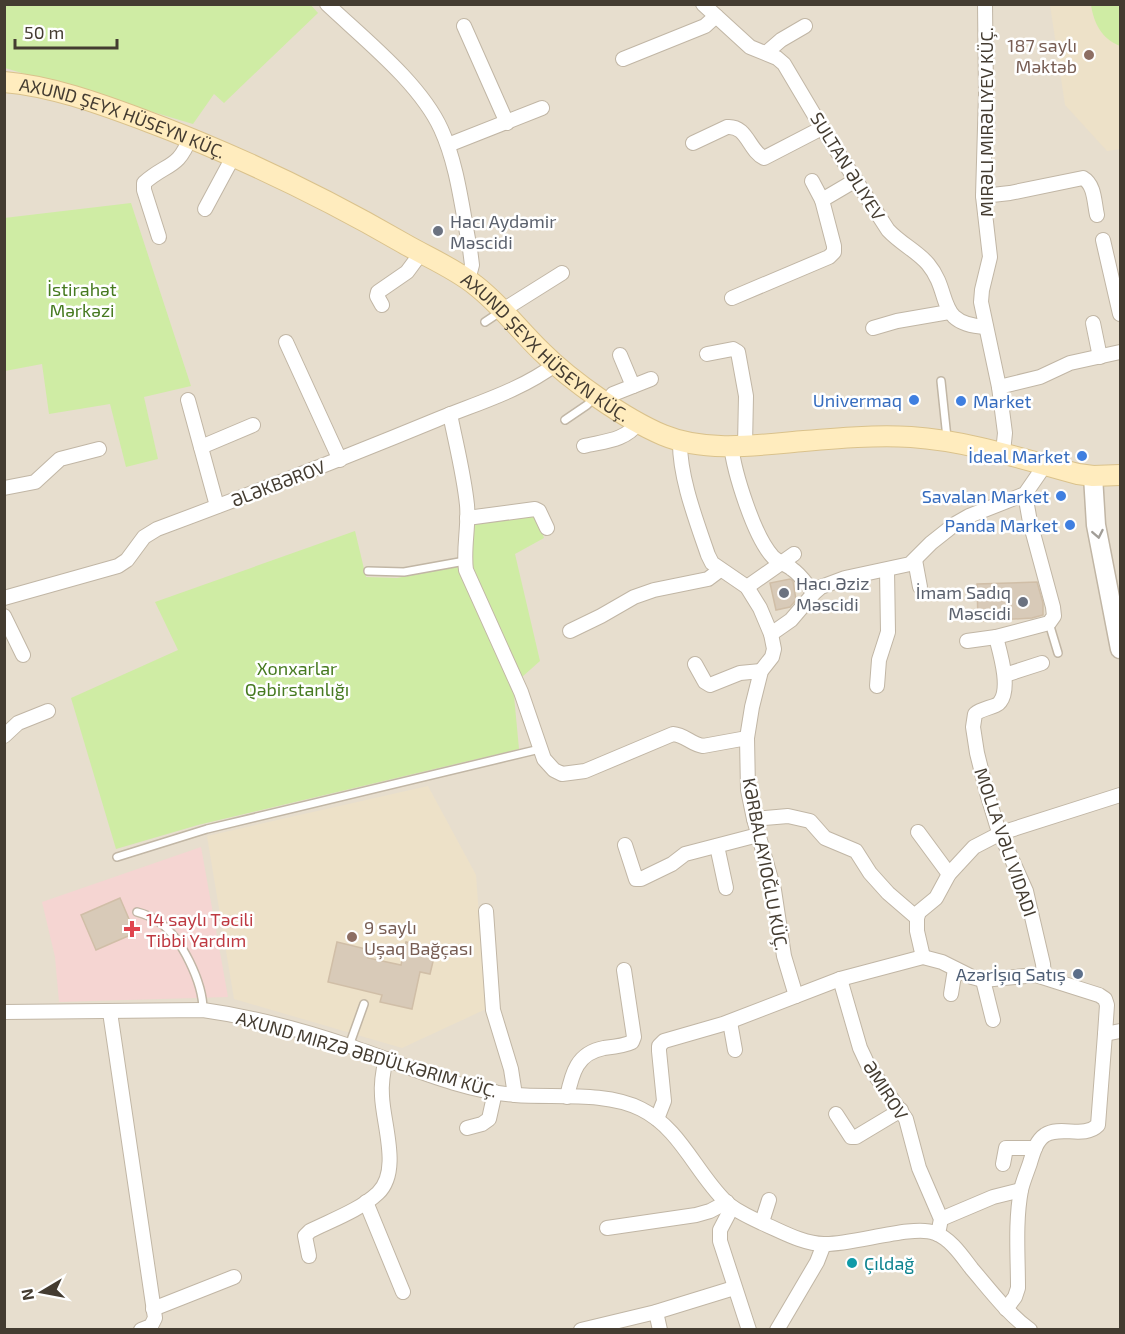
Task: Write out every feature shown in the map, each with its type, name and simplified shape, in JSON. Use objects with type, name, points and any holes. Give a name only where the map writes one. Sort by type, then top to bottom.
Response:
[{"type":"main road","name":"AXUND ŞEYX HÜSEYN KÜÇ.","points":[[4,82],[69,95],[118,110],[190,137],[324,200],[468,280],[503,310],[556,364],[602,398],[639,422],[665,435],[695,443],[738,445],[878,436],[948,441],[1004,452],[1045,465],[1093,476],[1120,475]]},
{"type":"street","points":[[327,4],[417,91],[441,127],[448,145],[470,249],[472,266],[468,280]]},
{"type":"street","name":"SULTAN ƏLIYEV","points":[[703,4],[750,47],[777,57],[789,70],[822,128],[897,240],[930,267],[941,285],[949,312]]},
{"type":"street","name":"MIRƏLI MIRƏLIYEV KÜÇ.","points":[[985,4],[983,196],[990,257],[982,290],[982,311],[999,387],[1005,433],[1004,452]]},
{"type":"street","points":[[623,59],[705,26],[716,16]]},
{"type":"street","points":[[464,26],[507,123]]},
{"type":"street","points":[[766,53],[781,40],[805,26]]},
{"type":"street","points":[[448,145],[542,108]]},
{"type":"street","points":[[693,143],[733,126],[739,129],[758,155],[764,158],[822,128]]},
{"type":"street","points":[[159,237],[144,183],[179,160],[190,137]]},
{"type":"street","points":[[205,209],[233,157]]},
{"type":"street","points":[[983,196],[1010,193],[1083,178],[1092,188],[1097,215]]},
{"type":"street","points":[[732,298],[829,257],[834,252],[822,200],[812,180]]},
{"type":"street","points":[[822,200],[856,180]]},
{"type":"street","points":[[1103,240],[1120,314]]},
{"type":"street","points":[[382,305],[377,296],[378,292],[407,272],[421,254]]},
{"type":"street","points":[[503,310],[562,273]]},
{"type":"street","points":[[873,328],[897,321],[949,312],[954,319],[965,325],[986,327]]},
{"type":"street","points":[[1093,323],[1100,357]]},
{"type":"street","points":[[286,342],[340,460]]},
{"type":"street","points":[[707,354],[733,349],[738,352],[746,396],[734,464],[757,531],[774,558],[790,567],[814,593]]},
{"type":"street","points":[[999,387],[1040,377],[1070,363],[1120,352]]},
{"type":"street","points":[[620,355],[633,386]]},
{"type":"street","name":"ƏLƏKBƏROV","points":[[4,598],[118,566],[127,560],[144,537],[157,529],[340,460],[514,389],[556,364]]},
{"type":"street","points":[[602,398],[651,380]]},
{"type":"street","points":[[188,400],[217,506]]},
{"type":"street","points":[[450,414],[467,518],[465,561],[470,579],[521,692],[544,759],[554,770],[562,774],[585,771],[673,734],[682,735],[696,745],[703,746],[747,738]]},
{"type":"street","points":[[584,446],[620,438],[632,431],[639,422]]},
{"type":"street","points":[[201,447],[253,425]]},
{"type":"street","points":[[680,440],[679,453],[684,475],[712,563],[747,587],[760,608],[771,634],[774,649],[772,657],[761,671],[747,738],[748,790],[774,890],[784,957],[796,996]]},
{"type":"street","points":[[4,488],[35,482],[60,459],[99,449]]},
{"type":"street","points":[[771,634],[791,620],[821,588],[846,578],[910,564],[955,524],[969,516],[1025,494],[1045,465]]},
{"type":"street","points":[[1093,476],[1096,525],[1117,614],[1120,649]]},
{"type":"street","points":[[967,641],[996,637],[1049,623],[1054,616],[1025,494]]},
{"type":"street","points":[[467,518],[535,509],[539,511],[547,528]]},
{"type":"street","points":[[747,587],[794,555]]},
{"type":"street","points":[[915,560],[920,587]]},
{"type":"street","points":[[570,631],[634,597],[654,590],[708,579],[720,570]]},
{"type":"street","points":[[877,686],[879,660],[888,632],[887,570]]},
{"type":"street","points":[[4,616],[23,655]]},
{"type":"street","name":"MOLLA VƏLI VIDADI","points":[[996,637],[1005,675],[1001,702],[975,714],[973,727],[976,753],[993,815],[1026,891],[1044,976]]},
{"type":"street","points":[[1005,675],[1042,663]]},
{"type":"street","points":[[695,664],[705,682],[710,685],[740,673],[761,671]]},
{"type":"street","points":[[4,736],[18,723],[48,711]]},
{"type":"street","points":[[923,957],[917,931],[917,918],[920,912],[936,898],[949,874],[975,847],[1001,833],[1120,795]]},
{"type":"street","points":[[754,819],[788,816],[810,821],[825,838],[856,851],[870,873],[888,893],[917,918]]},
{"type":"street","points":[[918,832],[949,874]]},
{"type":"street","points":[[625,845],[636,879],[641,879],[672,864],[685,854],[758,835]]},
{"type":"street","points":[[717,846],[726,888]]},
{"type":"street","points":[[486,911],[493,1010],[511,1069],[515,1095]]},
{"type":"street","points":[[657,1119],[664,1101],[659,1046],[664,1041],[730,1022],[840,979],[923,957],[942,962],[983,980],[1023,975],[1044,976],[1105,999],[1107,1005],[1098,1125],[1093,1130],[1052,1132],[1040,1140],[1035,1148],[1022,1190],[1019,1216],[1018,1288],[1015,1297],[1006,1309]]},
{"type":"street","points":[[951,994],[955,969]]},
{"type":"street","points":[[567,1097],[573,1071],[584,1057],[599,1049],[632,1042],[634,1037],[624,970]]},
{"type":"street","name":"ƏMIROV","points":[[840,979],[860,1048],[868,1065],[901,1110],[911,1132],[919,1168],[941,1219]]},
{"type":"street","points":[[983,980],[993,1020]]},
{"type":"street","name":"AXUND MIRZƏ ƏBDÜLKƏRIM KÜÇ.","points":[[4,1011],[203,1010],[263,1021],[349,1046],[455,1083],[495,1092],[626,1103],[657,1119],[672,1134],[707,1181],[729,1204],[762,1222],[804,1240],[840,1244],[912,1231],[938,1234]]},
{"type":"street","points":[[110,1012],[155,1317],[150,1326],[141,1329]]},
{"type":"street","points":[[730,1022],[735,1050]]},
{"type":"street","points":[[1105,1034],[1120,1031]]},
{"type":"street","points":[[309,1256],[305,1236],[310,1231],[366,1202],[385,1185],[390,1162],[381,1096],[386,1059]]},
{"type":"street","points":[[467,1128],[482,1124],[489,1119],[495,1092]]},
{"type":"street","points":[[836,1114],[851,1137],[856,1137],[901,1110]]},
{"type":"street","points":[[1003,1164],[1006,1148],[1035,1148]]},
{"type":"street","points":[[1022,1190],[993,1197],[941,1219],[938,1234],[957,1250],[1006,1309],[1030,1329]]},
{"type":"street","points":[[762,1222],[769,1200]]},
{"type":"street","points":[[366,1202],[403,1292]]},
{"type":"street","points":[[607,1228],[696,1215],[729,1204]]},
{"type":"street","points":[[729,1204],[720,1230],[720,1241],[749,1329]]},
{"type":"street","points":[[777,1329],[817,1262],[824,1244]]},
{"type":"street","points":[[153,1309],[234,1277]]},
{"type":"street","points":[[581,1329],[656,1312],[734,1288]]},
{"type":"street","points":[[656,1312],[660,1329]]},
{"type":"lane","points":[[485,322],[503,310]]},
{"type":"lane","points":[[941,381],[948,441]]},
{"type":"lane","points":[[565,420],[602,398]]},
{"type":"lane","points":[[368,571],[404,572],[465,561]]},
{"type":"lane","points":[[1049,623],[1058,653]]},
{"type":"lane","points":[[117,856],[207,829],[540,749]]},
{"type":"lane","points":[[137,912],[161,923],[184,952],[201,990],[203,1010]]},
{"type":"lane","points":[[349,1046],[364,1004]]},
{"type":"shaded area","points":[[5,5],[1120,5],[1120,1329],[5,1329]]},
{"type":"shaded area","name":"187 saylı Məktəb","points":[[1050,5],[1120,5],[1120,149],[1107,151],[1065,105]]},
{"type":"shaded area","name":"9 saylı Uşaq Bağçası","points":[[428,786],[476,875],[486,1009],[402,1048],[234,999],[207,836]]},
{"type":"shaded area","name":"14 saylı Təcili Tibbi Yardım","points":[[201,847],[228,997],[59,1002],[55,957],[42,902]]},
{"type":"green space","points":[[310,4],[318,13],[224,103],[214,94],[193,124],[5,68],[4,5]]},
{"type":"green space","points":[[1091,5],[1120,5],[1120,46],[1108,39],[1100,30]]},
{"type":"green space","name":"İstirahət Mərkəzi","points":[[131,203],[191,386],[144,397],[158,459],[126,467],[110,404],[49,414],[42,364],[5,371],[4,218]]},
{"type":"green space","name":"Xonxarlar Qəbirstanlığı","points":[[535,512],[544,538],[515,554],[540,661],[513,685],[519,749],[198,825],[116,849],[71,698],[178,650],[155,602],[355,531],[366,577],[397,578],[469,564],[475,520]]},
{"type":"building","points":[[790,579],[793,581],[796,600],[790,607],[776,610],[770,583]]},
{"type":"building","points":[[1037,582],[1043,603],[1043,615],[1032,618],[978,621],[977,584]]},
{"type":"building","points":[[120,898],[135,933],[96,950],[81,915]]},
{"type":"building","points":[[337,942],[370,950],[368,958],[401,965],[406,942],[436,949],[430,974],[420,972],[412,1009],[380,1002],[382,995],[328,982]]},
{"type":"place","name":"187 saylı Məktəb","points":[[1089,55]]},
{"type":"place","name":"Hacı Aydəmir Məscidi","points":[[438,231]]},
{"type":"place","name":"Univermaq","points":[[914,400]]},
{"type":"place","name":"Market","points":[[961,401]]},
{"type":"place","name":"İdeal Market","points":[[1082,456]]},
{"type":"place","name":"Savalan Market","points":[[1061,496]]},
{"type":"place","name":"Panda Market","points":[[1070,525]]},
{"type":"place","name":"Hacı Əziz Məscidi","points":[[784,593]]},
{"type":"place","name":"İmam Sadıq Məscidi","points":[[1023,602]]},
{"type":"place","name":"14 saylı Təcili Tibbi Yardım","points":[[132,929]]},
{"type":"place","name":"9 saylı Uşaq Bağçası","points":[[352,937]]},
{"type":"place","name":"Azərİşıq Satış","points":[[1078,974]]},
{"type":"place","name":"Çıldağ","points":[[852,1263]]}]
